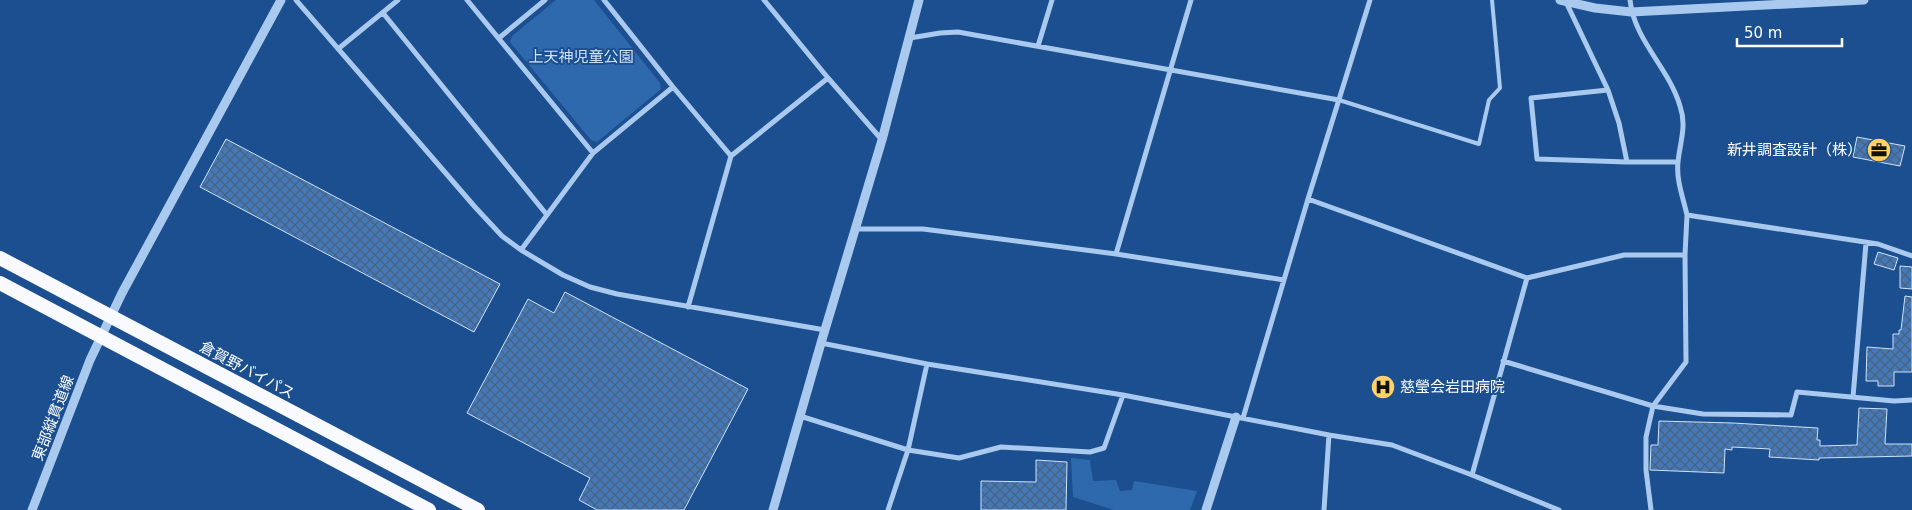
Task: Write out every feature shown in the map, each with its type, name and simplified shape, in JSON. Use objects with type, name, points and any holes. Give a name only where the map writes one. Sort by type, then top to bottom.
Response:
[{"type":"highway","name":"倉賀野バイパス","points":[[0,258],[478,510]]},
{"type":"highway","points":[[0,283],[429,510]]},
{"type":"street","name":"東部縦貫道線","points":[[32,510],[90,360],[122,293],[281,0]]},
{"type":"street","points":[[296,0],[475,207],[502,236],[521,250],[563,275],[590,287],[688,307],[825,330]]},
{"type":"street","points":[[338,48],[398,0]]},
{"type":"street","points":[[467,0],[593,153]]},
{"type":"street","points":[[499,38],[545,0]]},
{"type":"street","points":[[604,0],[731,156]]},
{"type":"street","points":[[764,0],[882,140]]},
{"type":"street","points":[[773,510],[882,140],[919,0]]},
{"type":"street","points":[[1038,46],[1052,0]]},
{"type":"street","points":[[1116,254],[1191,0]]},
{"type":"street","points":[[1206,510],[1240,418],[1370,0]]},
{"type":"street","points":[[1630,0],[1632,12],[1650,52],[1668,76],[1680,105],[1684,122],[1678,162],[1678,180],[1687,215],[1685,255],[1686,362],[1653,406],[1646,437],[1646,462],[1651,510]]},
{"type":"street","points":[[1563,1],[1595,8],[1632,12],[1814,1],[1864,0]]},
{"type":"street","points":[[1563,1],[1608,90],[1627,162]]},
{"type":"street","points":[[383,12],[547,215]]},
{"type":"street","points":[[910,38],[958,32],[1339,100]]},
{"type":"street","points":[[688,307],[731,156],[828,78]]},
{"type":"street","points":[[521,250],[593,153],[673,87]]},
{"type":"street","points":[[1608,90],[1531,98],[1537,159],[1678,162]]},
{"type":"street","points":[[1308,200],[1527,278],[1624,255],[1685,255]]},
{"type":"street","points":[[1687,215],[1878,244],[1912,256]]},
{"type":"street","points":[[856,229],[923,228],[1116,254],[1284,280]]},
{"type":"street","points":[[1853,397],[1866,243]]},
{"type":"street","points":[[1472,474],[1527,278]]},
{"type":"street","points":[[821,343],[927,364],[1123,395],[1329,435],[1392,445],[1472,474],[1559,510]]},
{"type":"street","points":[[1503,361],[1653,406],[1703,414],[1792,415],[1797,392],[1894,401],[1912,400]]},
{"type":"street","points":[[888,510],[908,450],[927,364]]},
{"type":"street","points":[[800,416],[908,450],[959,458],[1001,447],[1090,452],[1104,448],[1123,395]]},
{"type":"street","points":[[1324,510],[1329,435]]},
{"type":"lane","points":[[1339,100],[1479,144],[1489,100],[1500,88],[1492,0]]},
{"type":"green space","name":"上天神児童公園","points":[[556,0],[594,0],[660,83],[661,89],[597,142],[591,140],[510,42],[512,36]]},
{"type":"green space","points":[[1071,458],[1090,460],[1093,481],[1116,480],[1120,491],[1132,490],[1134,481],[1197,491],[1190,510],[1114,510],[1073,497]]},
{"type":"building","name":"新井調査設計（株）","points":[[1857,137],[1905,146],[1900,166],[1853,157]]},
{"type":"building","points":[[226,139],[500,284],[474,332],[200,187]]},
{"type":"building","points":[[1878,252],[1898,258],[1894,270],[1874,264]]},
{"type":"building","points":[[1900,266],[1912,267],[1912,289],[1900,288]]},
{"type":"building","points":[[565,292],[748,389],[684,510],[597,510],[579,500],[590,478],[467,413],[528,299],[554,313]]},
{"type":"building","points":[[1905,296],[1912,297],[1912,372],[1894,372],[1894,386],[1878,386],[1878,381],[1866,381],[1867,347],[1893,349],[1893,334],[1899,334],[1899,330],[1901,330]]},
{"type":"building","points":[[1859,408],[1887,409],[1885,444],[1912,444],[1912,456],[1819,458],[1819,460],[1769,457],[1770,449],[1732,447],[1732,450],[1725,449],[1724,473],[1650,470],[1651,445],[1658,445],[1659,421],[1818,428],[1817,440],[1820,440],[1820,446],[1857,445]]},
{"type":"building","points":[[1036,460],[1067,462],[1066,510],[981,510],[981,481],[1036,482]]},
{"type":"place","name":"新井調査設計（株）","points":[[1879,150]]},
{"type":"place","name":"慈瑩会岩田病院","points":[[1383,387]]}]
